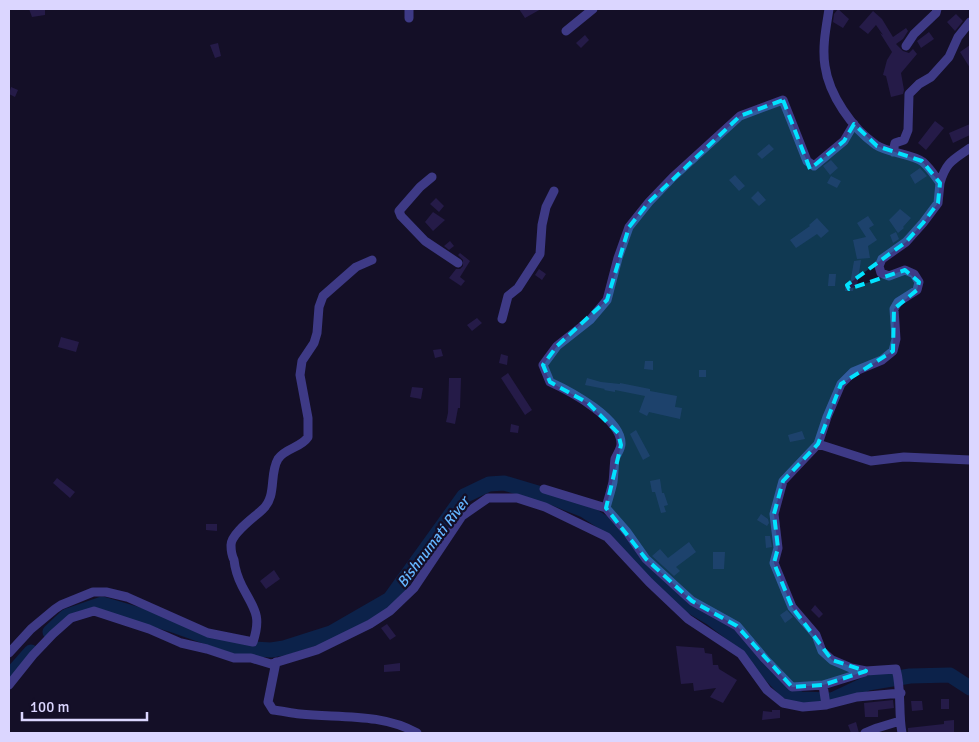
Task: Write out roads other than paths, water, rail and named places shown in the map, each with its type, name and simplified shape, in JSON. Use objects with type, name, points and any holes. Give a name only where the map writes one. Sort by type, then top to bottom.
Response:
[{"type":"street","points":[[566,31],[592,9]]},
{"type":"street","points":[[829,9],[824,42],[824,64],[827,77],[841,107],[854,124],[877,146],[922,161],[940,183]]},
{"type":"street","points":[[906,46],[914,34],[936,13],[937,9]]},
{"type":"street","points":[[893,152],[895,142],[904,140],[908,130],[908,94],[919,84],[931,77],[948,57],[958,37],[970,22]]},
{"type":"street","points":[[606,508],[613,482],[616,459],[621,445],[618,432],[602,413],[570,391],[550,382],[543,365],[556,346],[590,320],[606,300],[629,227],[672,177],[740,116],[783,100],[806,161],[814,166],[844,142],[854,124]]},
{"type":"street","points":[[866,671],[851,668],[832,660],[822,651],[816,636],[792,606],[774,563],[778,548],[774,514],[784,481],[818,444],[841,384],[853,372],[882,360],[892,350],[896,339],[894,309],[898,302],[917,290],[919,282],[914,274],[905,270],[889,276],[881,273],[879,266],[882,259],[906,242],[923,223],[938,203],[940,183],[944,169],[950,162],[970,148]]},
{"type":"street","points":[[432,177],[399,210],[401,216],[425,241],[458,263]]},
{"type":"street","points":[[502,319],[508,296],[518,288],[540,254],[542,225],[546,207],[554,190]]},
{"type":"street","points":[[251,655],[256,632],[257,614],[239,579],[231,546],[232,540],[254,515],[264,508],[272,494],[274,468],[278,458],[308,437],[308,418],[300,375],[302,361],[314,343],[319,306],[323,296],[356,268],[372,260]]},
{"type":"street","points":[[818,444],[871,461],[904,457],[970,460]]},
{"type":"street","points":[[544,489],[606,508],[627,532],[646,559],[692,601],[737,626],[792,687],[823,685],[866,671],[888,668],[896,669],[900,691],[902,733]]},
{"type":"street","points":[[9,686],[33,655],[53,634],[72,618],[94,611],[149,629],[181,643],[234,658],[251,655],[271,664],[317,650],[370,624],[390,611],[414,588],[462,516],[488,498],[517,498],[545,506],[607,536],[648,582],[688,619],[742,654],[767,690],[782,703],[803,707],[826,705],[857,697],[900,691]]},
{"type":"street","points":[[9,653],[31,629],[61,605],[93,592],[106,592],[127,597],[208,633],[253,642]]},
{"type":"street","points":[[276,662],[268,702],[273,710],[300,714],[373,718],[404,726],[417,733]]},
{"type":"street","points":[[823,685],[826,705]]},
{"type":"street","points":[[865,733],[900,720]]},
{"type":"waterway","name":"Bishnumati River","points":[[50,632],[67,616],[102,604],[170,624],[238,648],[271,650],[284,648],[331,633],[390,599],[464,496],[489,484],[504,483],[551,497],[584,510],[607,525],[637,561],[677,598],[711,618],[732,634],[785,690],[800,699],[832,700],[868,683],[910,676],[950,675],[970,688]]},
{"type":"waterway","name":"Bishnumati River","points":[[9,677],[31,652]]}]
